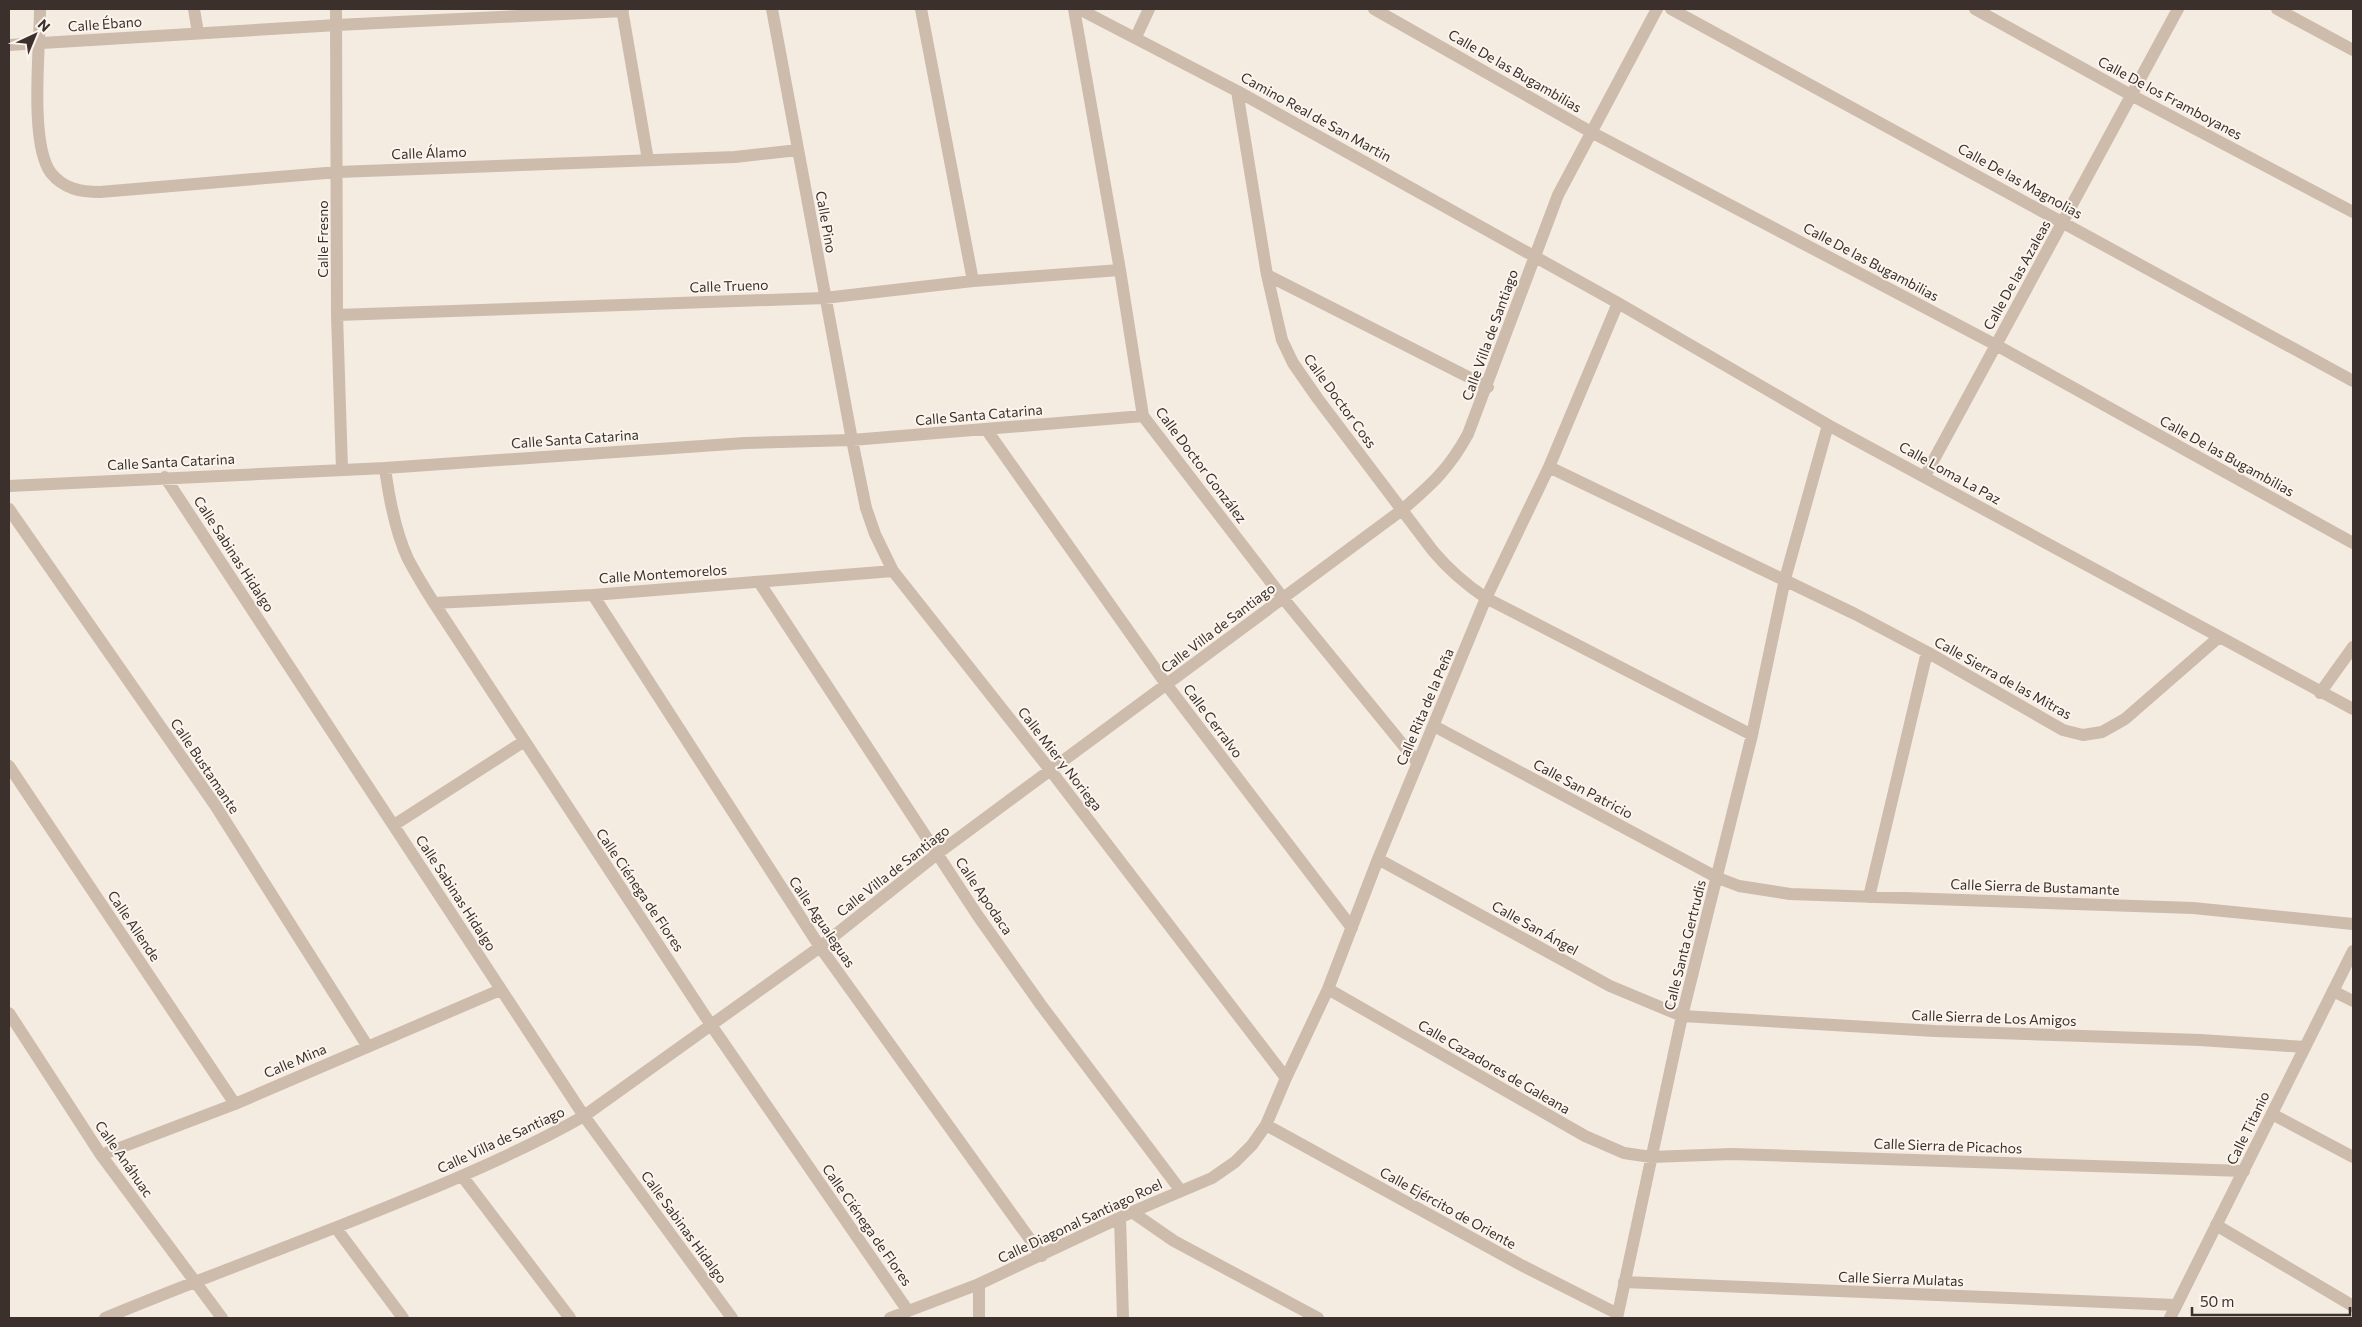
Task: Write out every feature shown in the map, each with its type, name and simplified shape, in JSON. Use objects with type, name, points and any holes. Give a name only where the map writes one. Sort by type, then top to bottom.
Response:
[{"type":"street","points":[[40,9],[40,44]]},
{"type":"street","points":[[194,9],[198,33]]},
{"type":"street","name":"Calle Fresno","points":[[336,9],[338,315],[342,469]]},
{"type":"street","name":"Calle Pino","points":[[772,9],[824,298],[852,440]]},
{"type":"street","points":[[921,9],[973,282]]},
{"type":"street","name":"Calle Doctor González","points":[[1074,9],[1120,270],[1143,416],[1283,598],[1417,762]]},
{"type":"street","name":"Camino Real de San Martin","points":[[1079,9],[1237,91],[1535,256]]},
{"type":"street","points":[[1136,37],[1149,9]]},
{"type":"street","name":"Calle De las Bugambilias","points":[[1374,9],[1592,132],[1996,345],[2353,543]]},
{"type":"street","name":"Calle Villa de Santiago","points":[[105,1318],[194,1281],[336,1228],[462,1176],[549,1136],[584,1116],[820,947],[937,854],[1402,510],[1437,480],[1454,460],[1468,434],[1488,387],[1558,195],[1657,9]]},
{"type":"street","name":"Calle De las Magnolias","points":[[1671,9],[2353,381]]},
{"type":"street","name":"Calle De los Framboyanes","points":[[1975,9],[2131,95],[2353,212]]},
{"type":"street","name":"Calle De las Azaleas","points":[[1925,476],[2178,9]]},
{"type":"street","points":[[2277,9],[2353,50]]},
{"type":"street","points":[[622,10],[648,160]]},
{"type":"street","name":"Calle Ébano","points":[[9,45],[337,25],[486,13],[622,10]]},
{"type":"street","name":"Calle Álamo","points":[[40,44],[39,129],[44,160],[52,173],[64,185],[81,192],[338,172],[735,157],[798,150]]},
{"type":"street","name":"Calle Doctor Coss","points":[[1237,91],[1267,275],[1282,340],[1293,363],[1448,569],[1466,585],[1486,598],[1752,734]]},
{"type":"street","name":"Calle Loma La Paz","points":[[1535,256],[1828,425],[2353,710]]},
{"type":"street","name":"Calle Trueno","points":[[338,315],[824,298],[973,282],[1120,270]]},
{"type":"street","points":[[1267,275],[1488,387]]},
{"type":"street","name":"Calle Rita de la Peña","points":[[1266,1125],[1328,988],[1417,762],[1434,726],[1486,598],[1549,468],[1618,303]]},
{"type":"street","name":"Calle Santa Catarina","points":[[9,486],[165,477],[385,468],[745,443],[852,440],[1143,416]]},
{"type":"street","name":"Calle Santa Gertrudis","points":[[1617,1316],[1682,1016],[1718,878],[1752,734],[1785,579],[1828,425]]},
{"type":"street","name":"Calle Cerralvo","points":[[986,429],[1166,684],[1352,928]]},
{"type":"street","name":"Calle Mier y Noriega","points":[[852,440],[866,508],[874,534],[894,571],[1286,1078]]},
{"type":"street","name":"Calle Ciénega de Flores","points":[[385,468],[388,494],[402,542],[408,558],[434,603],[711,1025],[908,1311]]},
{"type":"street","name":"Calle Sierra de las Mitras","points":[[1549,468],[1785,579],[1927,652],[2063,730],[2083,735],[2102,732],[2125,719],[2218,638]]},
{"type":"street","name":"Calle Sabinas Hidalgo","points":[[165,477],[584,1116],[732,1318]]},
{"type":"street","name":"Calle Bustamante","points":[[9,509],[215,805],[368,1047]]},
{"type":"street","name":"Calle Montemorelos","points":[[434,603],[593,595],[894,571]]},
{"type":"street","name":"Calle Apodaca","points":[[759,582],[937,854],[1041,1005],[1181,1191]]},
{"type":"street","name":"Calle Agualeguas","points":[[593,595],[820,947],[1042,1256]]},
{"type":"street","points":[[2320,693],[2353,647]]},
{"type":"street","points":[[1870,897],[1927,652]]},
{"type":"street","name":"Calle San Patricio","points":[[1434,726],[1718,878]]},
{"type":"street","points":[[394,825],[524,742]]},
{"type":"street","name":"Calle Allende","points":[[9,766],[235,1104]]},
{"type":"street","name":"Calle San Ángel","points":[[1378,859],[1610,986],[1682,1016]]},
{"type":"street","name":"Calle Sierra de Bustamante","points":[[1718,878],[1739,886],[1762,891],[1870,897],[2193,908],[2353,924]]},
{"type":"street","name":"Calle Titanio","points":[[2170,1318],[2353,951]]},
{"type":"street","name":"Calle Cazadores de Galeana","points":[[1328,988],[1584,1136],[1624,1153],[1650,1157]]},
{"type":"street","name":"Calle Mina","points":[[101,1155],[235,1104],[500,990]]},
{"type":"street","points":[[2333,990],[2353,1001]]},
{"type":"street","name":"Calle Anáhuac","points":[[9,1013],[101,1155],[222,1318]]},
{"type":"street","name":"Calle Sierra de Los Amigos","points":[[1682,1016],[1935,1031],[2200,1040],[2305,1048]]},
{"type":"street","points":[[2272,1114],[2353,1157]]},
{"type":"street","name":"Calle Diagonal Santiago Roel","points":[[890,1318],[978,1284],[1042,1256],[1132,1212],[1212,1178],[1235,1162],[1252,1145],[1266,1125]]},
{"type":"street","name":"Calle Ejército de Oriente","points":[[1266,1125],[1521,1266],[1617,1316]]},
{"type":"street","name":"Calle Sierra de Picachos","points":[[1650,1157],[1732,1154],[2244,1171]]},
{"type":"street","points":[[462,1176],[570,1318]]},
{"type":"street","points":[[1132,1212],[1174,1241],[1318,1318]]},
{"type":"street","points":[[1120,1218],[1123,1318]]},
{"type":"street","points":[[2216,1226],[2353,1306]]},
{"type":"street","points":[[336,1228],[403,1318]]},
{"type":"street","name":"Calle Sierra Mulatas","points":[[1624,1282],[2176,1305]]},
{"type":"street","points":[[978,1284],[979,1318]]}]
